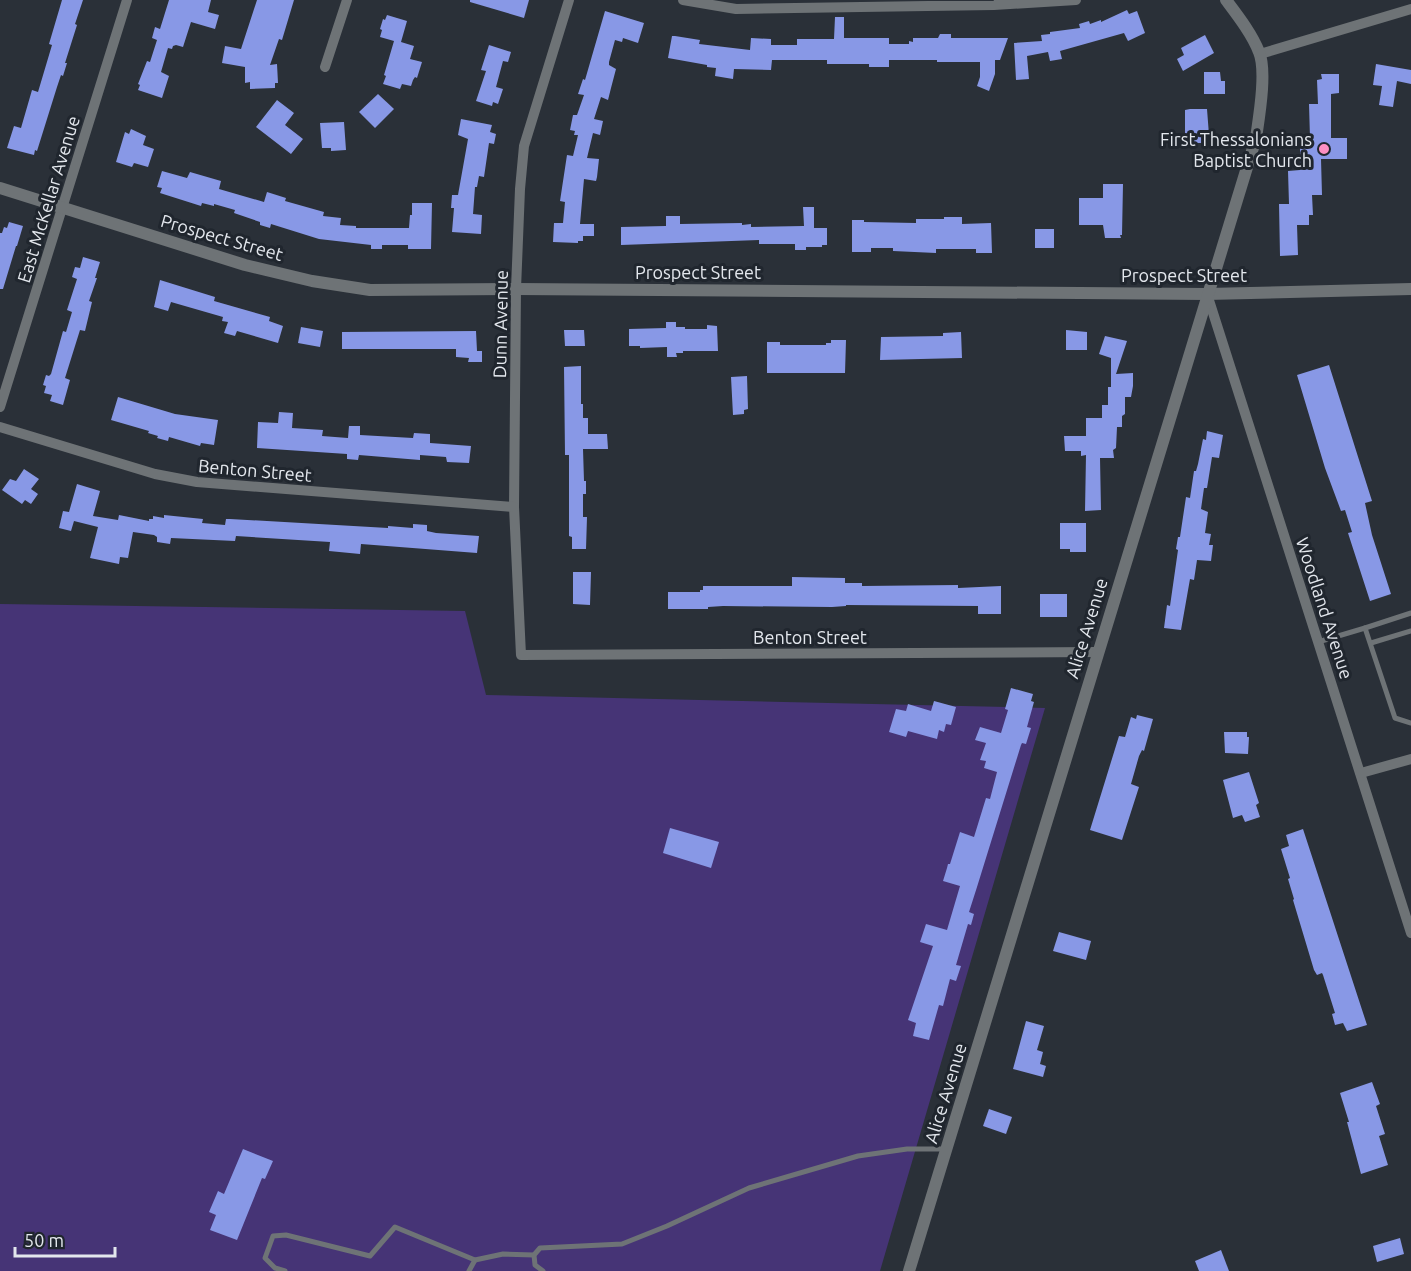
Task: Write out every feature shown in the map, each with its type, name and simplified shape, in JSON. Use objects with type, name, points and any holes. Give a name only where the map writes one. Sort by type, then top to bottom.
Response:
[{"type":"street","name":"East McKellar Avenue","points":[[0,407],[127,0]]},
{"type":"street","points":[[325,67],[346,0]]},
{"type":"street","name":"Dunn Avenue","points":[[521,656],[514,507],[516,289],[520,189],[524,146],[569,0]]},
{"type":"street","points":[[683,0],[736,9],[994,5],[1076,0]]},
{"type":"street","name":"Alice Avenue","points":[[909,1271],[1206,294],[1256,138],[1262,98],[1260,54],[1245,26],[1226,0]]},
{"type":"street","points":[[1260,54],[1411,9]]},
{"type":"street","name":"Prospect Street","points":[[0,188],[245,265],[340,287],[380,290],[1206,294],[1411,289]]},
{"type":"street","name":"Woodland Avenue","points":[[1206,294],[1411,933]]},
{"type":"street","name":"Benton Street","points":[[0,427],[155,474],[197,482],[514,507]]},
{"type":"street","name":"Benton Street","points":[[521,656],[1098,652]]},
{"type":"street","points":[[1360,773],[1411,759]]},
{"type":"lane","points":[[1318,642],[1411,613]]},
{"type":"lane","points":[[1365,628],[1395,718],[1411,723]]},
{"type":"lane","points":[[1371,643],[1411,631]]},
{"type":"lane","points":[[543,1271],[535,1265],[534,1255],[540,1248],[622,1244],[749,1188],[858,1156],[907,1149],[947,1149]]},
{"type":"lane","points":[[285,1271],[275,1268],[265,1258],[273,1236],[286,1235],[370,1256],[395,1227],[475,1260],[503,1254],[534,1255]]},
{"type":"lane","points":[[470,1271],[475,1260]]},
{"type":"shaded area","points":[[0,604],[465,611],[486,695],[1045,708],[880,1271],[0,1271]]},
{"type":"building","points":[[62,0],[83,0],[65,63],[67,63],[63,76],[61,75],[37,151],[35,150],[34,155],[7,148],[14,126],[21,128],[32,90],[38,92]]},
{"type":"building","points":[[169,0],[211,0],[208,12],[219,15],[215,29],[191,22],[183,47],[176,45],[172,49],[168,48],[161,72],[169,76],[162,98],[138,90],[140,85],[138,84],[147,61],[150,62],[157,40],[152,38],[155,27],[160,29]]},
{"type":"building","points":[[257,0],[294,0],[282,40],[279,39],[270,65],[277,64],[278,83],[275,83],[275,88],[250,89],[250,82],[245,83],[245,67],[222,63],[225,46],[241,49]]},
{"type":"building","points":[[470,0],[529,0],[524,18],[470,2]]},
{"type":"building","points":[[1127,10],[1129,14],[1137,11],[1145,33],[1128,41],[1124,33],[1060,51],[1062,59],[1050,61],[1048,52],[1027,56],[1029,79],[1016,80],[1014,43],[1042,41],[1041,35],[1080,28],[1079,24],[1089,21],[1090,24],[1101,20],[1101,22]]},
{"type":"building","points":[[605,11],[644,23],[638,43],[623,38],[622,42],[615,40],[609,65],[616,69],[608,100],[601,97],[594,119],[603,121],[600,135],[593,133],[587,158],[599,159],[597,177],[596,181],[584,179],[580,224],[594,224],[594,236],[583,236],[583,241],[578,241],[578,243],[553,242],[554,223],[563,223],[565,202],[560,201],[567,155],[573,156],[578,135],[574,135],[575,131],[570,130],[573,115],[577,115],[584,95],[578,94],[583,79],[585,80]]},
{"type":"building","points":[[387,15],[407,21],[401,42],[414,46],[410,59],[422,62],[417,78],[415,77],[411,86],[402,84],[400,89],[383,84],[394,41],[380,37],[383,19],[385,20]]},
{"type":"building","points":[[835,17],[844,17],[844,38],[889,38],[889,44],[909,44],[909,41],[913,42],[913,38],[938,38],[940,34],[951,34],[951,38],[1008,38],[1000,60],[995,60],[995,74],[989,91],[977,86],[980,77],[980,62],[889,60],[889,67],[869,67],[869,64],[827,64],[827,60],[772,60],[771,70],[734,69],[733,79],[715,76],[716,68],[707,67],[707,65],[668,58],[672,36],[700,40],[699,44],[750,50],[751,38],[771,39],[771,45],[797,45],[797,39],[834,39]]},
{"type":"building","points":[[1205,35],[1214,53],[1183,71],[1177,59],[1184,55],[1181,48]]},
{"type":"building","points":[[489,45],[511,52],[508,62],[503,61],[496,87],[503,89],[498,104],[493,102],[492,106],[476,101],[486,71],[481,70]]},
{"type":"building","points":[[1376,64],[1411,70],[1411,84],[1397,81],[1393,107],[1379,105],[1382,86],[1373,85]]},
{"type":"building","points":[[1204,72],[1220,72],[1221,81],[1225,81],[1225,94],[1204,94]]},
{"type":"building","points":[[1321,74],[1339,74],[1339,93],[1331,94],[1331,138],[1347,138],[1347,159],[1321,159],[1322,195],[1312,195],[1313,215],[1309,215],[1309,225],[1297,225],[1298,255],[1280,256],[1279,204],[1289,204],[1288,171],[1300,170],[1300,138],[1310,138],[1309,104],[1318,104],[1317,80],[1322,79]]},
{"type":"building","points":[[378,94],[394,109],[375,128],[359,112]]},
{"type":"building","points":[[277,100],[294,113],[285,125],[303,139],[291,154],[256,127]]},
{"type":"building","points":[[1207,109],[1209,135],[1207,135],[1207,143],[1188,143],[1188,135],[1185,135],[1185,110]]},
{"type":"building","points":[[461,119],[492,125],[490,132],[496,134],[494,144],[489,143],[484,177],[479,176],[477,187],[475,187],[473,214],[482,215],[481,234],[452,232],[454,208],[451,208],[452,195],[458,195],[468,139],[458,135]]},
{"type":"building","points":[[344,122],[346,150],[331,151],[331,148],[322,148],[320,123]]},
{"type":"building","points":[[131,129],[146,136],[143,145],[154,149],[148,167],[134,163],[132,167],[116,162],[125,132],[129,134]]},
{"type":"building","points":[[162,171],[187,178],[190,172],[221,181],[219,189],[264,202],[267,192],[286,198],[285,201],[324,212],[323,216],[341,218],[340,225],[356,226],[356,228],[409,228],[412,203],[432,203],[431,249],[408,249],[408,245],[382,245],[382,249],[371,249],[371,245],[319,239],[271,224],[270,228],[234,213],[235,210],[214,204],[214,206],[202,203],[201,206],[160,193],[162,188],[157,187]]},
{"type":"building","points":[[1103,184],[1123,184],[1121,238],[1105,238],[1103,225],[1079,225],[1079,198],[1103,198]]},
{"type":"building","points":[[803,207],[814,207],[814,228],[827,228],[827,245],[795,250],[795,244],[759,244],[759,240],[621,245],[621,227],[666,226],[666,216],[680,216],[680,224],[742,223],[742,225],[751,224],[751,227],[804,226]]},
{"type":"building","points":[[944,217],[962,217],[962,224],[991,223],[992,253],[976,253],[976,249],[936,249],[936,253],[893,251],[893,248],[871,248],[871,252],[852,252],[852,220],[916,223],[916,219],[944,219]]},
{"type":"building","points":[[9,222],[23,226],[3,289],[0,289],[0,233],[4,227],[7,228]]},
{"type":"building","points":[[1035,229],[1054,229],[1054,248],[1035,248]]},
{"type":"building","points":[[83,257],[100,262],[89,301],[92,302],[85,331],[80,330],[65,378],[70,380],[63,405],[50,401],[52,395],[44,393],[46,386],[43,385],[46,375],[51,374],[63,331],[66,332],[72,312],[67,310],[77,279],[72,277],[75,267],[80,268]]},
{"type":"building","points":[[160,280],[215,297],[214,301],[270,317],[269,321],[283,326],[278,343],[237,331],[235,336],[224,333],[228,322],[222,321],[223,317],[171,302],[168,311],[154,307]]},
{"type":"building","points":[[666,322],[676,322],[676,327],[685,327],[685,329],[707,329],[707,325],[717,326],[718,351],[683,351],[683,353],[676,353],[677,357],[667,357],[667,347],[629,346],[629,329],[666,328]]},
{"type":"building","points":[[301,327],[323,331],[320,347],[298,343]]},
{"type":"building","points":[[564,330],[584,330],[585,346],[565,346]]},
{"type":"building","points":[[1066,330],[1087,332],[1087,350],[1066,350]]},
{"type":"building","points":[[476,331],[477,351],[482,351],[482,362],[468,362],[469,358],[456,357],[456,349],[342,349],[342,332]]},
{"type":"building","points":[[961,332],[962,358],[880,360],[881,337],[943,336],[943,333]]},
{"type":"building","points":[[1105,336],[1127,341],[1116,374],[1133,373],[1133,386],[1131,397],[1125,397],[1122,427],[1117,427],[1114,458],[1100,458],[1101,510],[1085,511],[1086,455],[1081,456],[1081,451],[1065,451],[1064,436],[1086,436],[1086,418],[1102,418],[1102,405],[1108,405],[1108,387],[1111,387],[1111,358],[1099,354]]},
{"type":"building","points":[[831,340],[846,340],[845,373],[767,373],[767,342],[780,342],[780,345],[826,345],[826,343],[831,343]]},
{"type":"building","points":[[1329,365],[1372,501],[1365,503],[1372,535],[1391,594],[1370,601],[1348,533],[1352,532],[1345,510],[1341,511],[1325,468],[1297,375]]},
{"type":"building","points":[[581,366],[581,404],[583,404],[583,418],[588,418],[588,434],[607,434],[608,449],[583,449],[586,494],[583,494],[583,517],[587,517],[586,549],[572,549],[572,537],[569,536],[569,455],[565,455],[564,367]]},
{"type":"building","points":[[747,376],[748,409],[744,410],[744,414],[733,415],[731,377]]},
{"type":"building","points":[[118,397],[175,414],[218,420],[214,445],[201,443],[200,446],[169,437],[168,441],[157,438],[158,436],[148,433],[149,431],[111,420]]},
{"type":"building","points":[[279,412],[293,413],[292,428],[323,430],[322,436],[348,438],[349,426],[360,426],[360,435],[413,438],[414,433],[430,434],[430,443],[471,446],[469,463],[447,462],[446,457],[420,455],[420,460],[359,455],[358,460],[347,459],[347,454],[257,448],[258,422],[278,423]]},
{"type":"building","points":[[1207,431],[1223,435],[1219,458],[1212,457],[1201,509],[1208,512],[1205,533],[1211,534],[1209,545],[1213,545],[1211,561],[1197,560],[1194,580],[1190,579],[1181,630],[1164,628],[1167,605],[1170,606],[1178,550],[1176,549],[1186,497],[1190,498],[1194,471],[1196,471]]},
{"type":"building","points":[[24,469],[39,479],[31,489],[38,494],[31,504],[25,500],[22,504],[2,490],[10,479],[16,481]]},
{"type":"building","points":[[77,484],[100,491],[93,516],[118,520],[119,515],[149,521],[153,519],[153,516],[164,518],[164,515],[203,519],[202,523],[225,525],[226,519],[230,519],[388,528],[388,526],[413,528],[413,524],[427,525],[427,531],[436,533],[479,536],[477,553],[361,544],[360,554],[329,551],[330,542],[236,536],[235,541],[171,538],[170,544],[157,542],[157,537],[154,535],[133,532],[128,558],[120,557],[119,564],[90,558],[98,527],[74,521],[71,531],[59,528],[63,511],[69,512]]},
{"type":"building","points":[[1060,523],[1086,523],[1086,552],[1070,552],[1070,549],[1060,549]]},
{"type":"building","points":[[573,572],[591,572],[590,605],[573,604]]},
{"type":"building","points":[[792,577],[845,578],[845,583],[862,583],[862,586],[958,585],[958,588],[1001,586],[1001,614],[978,614],[978,606],[723,606],[708,607],[708,609],[668,609],[668,592],[700,592],[703,586],[792,586]]},
{"type":"building","points":[[1040,594],[1067,594],[1067,617],[1040,617]]},
{"type":"building","points":[[1011,688],[1033,694],[1031,701],[1034,702],[1027,727],[1031,728],[1026,744],[1021,745],[969,912],[974,914],[971,925],[968,924],[956,965],[961,966],[956,981],[950,979],[943,1006],[939,1005],[929,1040],[913,1036],[916,1023],[908,1020],[933,946],[920,942],[926,924],[947,930],[960,886],[943,881],[948,864],[950,864],[960,832],[974,837],[986,798],[990,799],[997,772],[984,768],[986,761],[980,760],[986,743],[975,740],[980,727],[1001,733],[1008,710],[1005,709]]},
{"type":"building","points":[[934,701],[956,707],[951,725],[946,724],[944,732],[939,730],[937,739],[908,731],[906,737],[889,732],[896,709],[906,711],[908,704],[931,711]]},
{"type":"building","points":[[1137,715],[1153,719],[1131,784],[1139,787],[1122,840],[1090,830],[1119,736],[1125,737],[1131,717],[1136,719]]},
{"type":"building","points":[[1224,732],[1247,732],[1248,754],[1225,753]]},
{"type":"building","points":[[1249,772],[1259,803],[1256,805],[1260,817],[1245,822],[1242,815],[1233,818],[1223,780]]},
{"type":"building","points":[[670,828],[719,842],[711,868],[663,853]]},
{"type":"building","points":[[1303,829],[1367,1025],[1347,1031],[1343,1023],[1335,1025],[1332,1014],[1335,1013],[1323,975],[1322,973],[1317,975],[1314,970],[1293,900],[1288,879],[1290,878],[1281,849],[1289,846],[1286,835]]},
{"type":"building","points":[[1059,932],[1091,941],[1086,960],[1053,951]]},
{"type":"building","points":[[1026,1021],[1044,1026],[1037,1050],[1043,1052],[1040,1064],[1046,1066],[1043,1077],[1013,1069]]},
{"type":"building","points":[[1372,1082],[1380,1104],[1376,1106],[1385,1134],[1379,1136],[1388,1165],[1361,1174],[1340,1093]]},
{"type":"building","points":[[989,1109],[1012,1117],[1006,1134],[983,1126]]},
{"type":"building","points":[[243,1149],[273,1161],[265,1179],[262,1178],[237,1240],[210,1230],[216,1215],[209,1212],[218,1191],[224,1194]]},
{"type":"building","points":[[1400,1238],[1404,1254],[1377,1262],[1373,1246]]},
{"type":"building","points":[[1221,1250],[1229,1271],[1199,1271],[1195,1261]]},
{"type":"place","name":"First Thessalonians Baptist Church","points":[[1324,149]]}]
